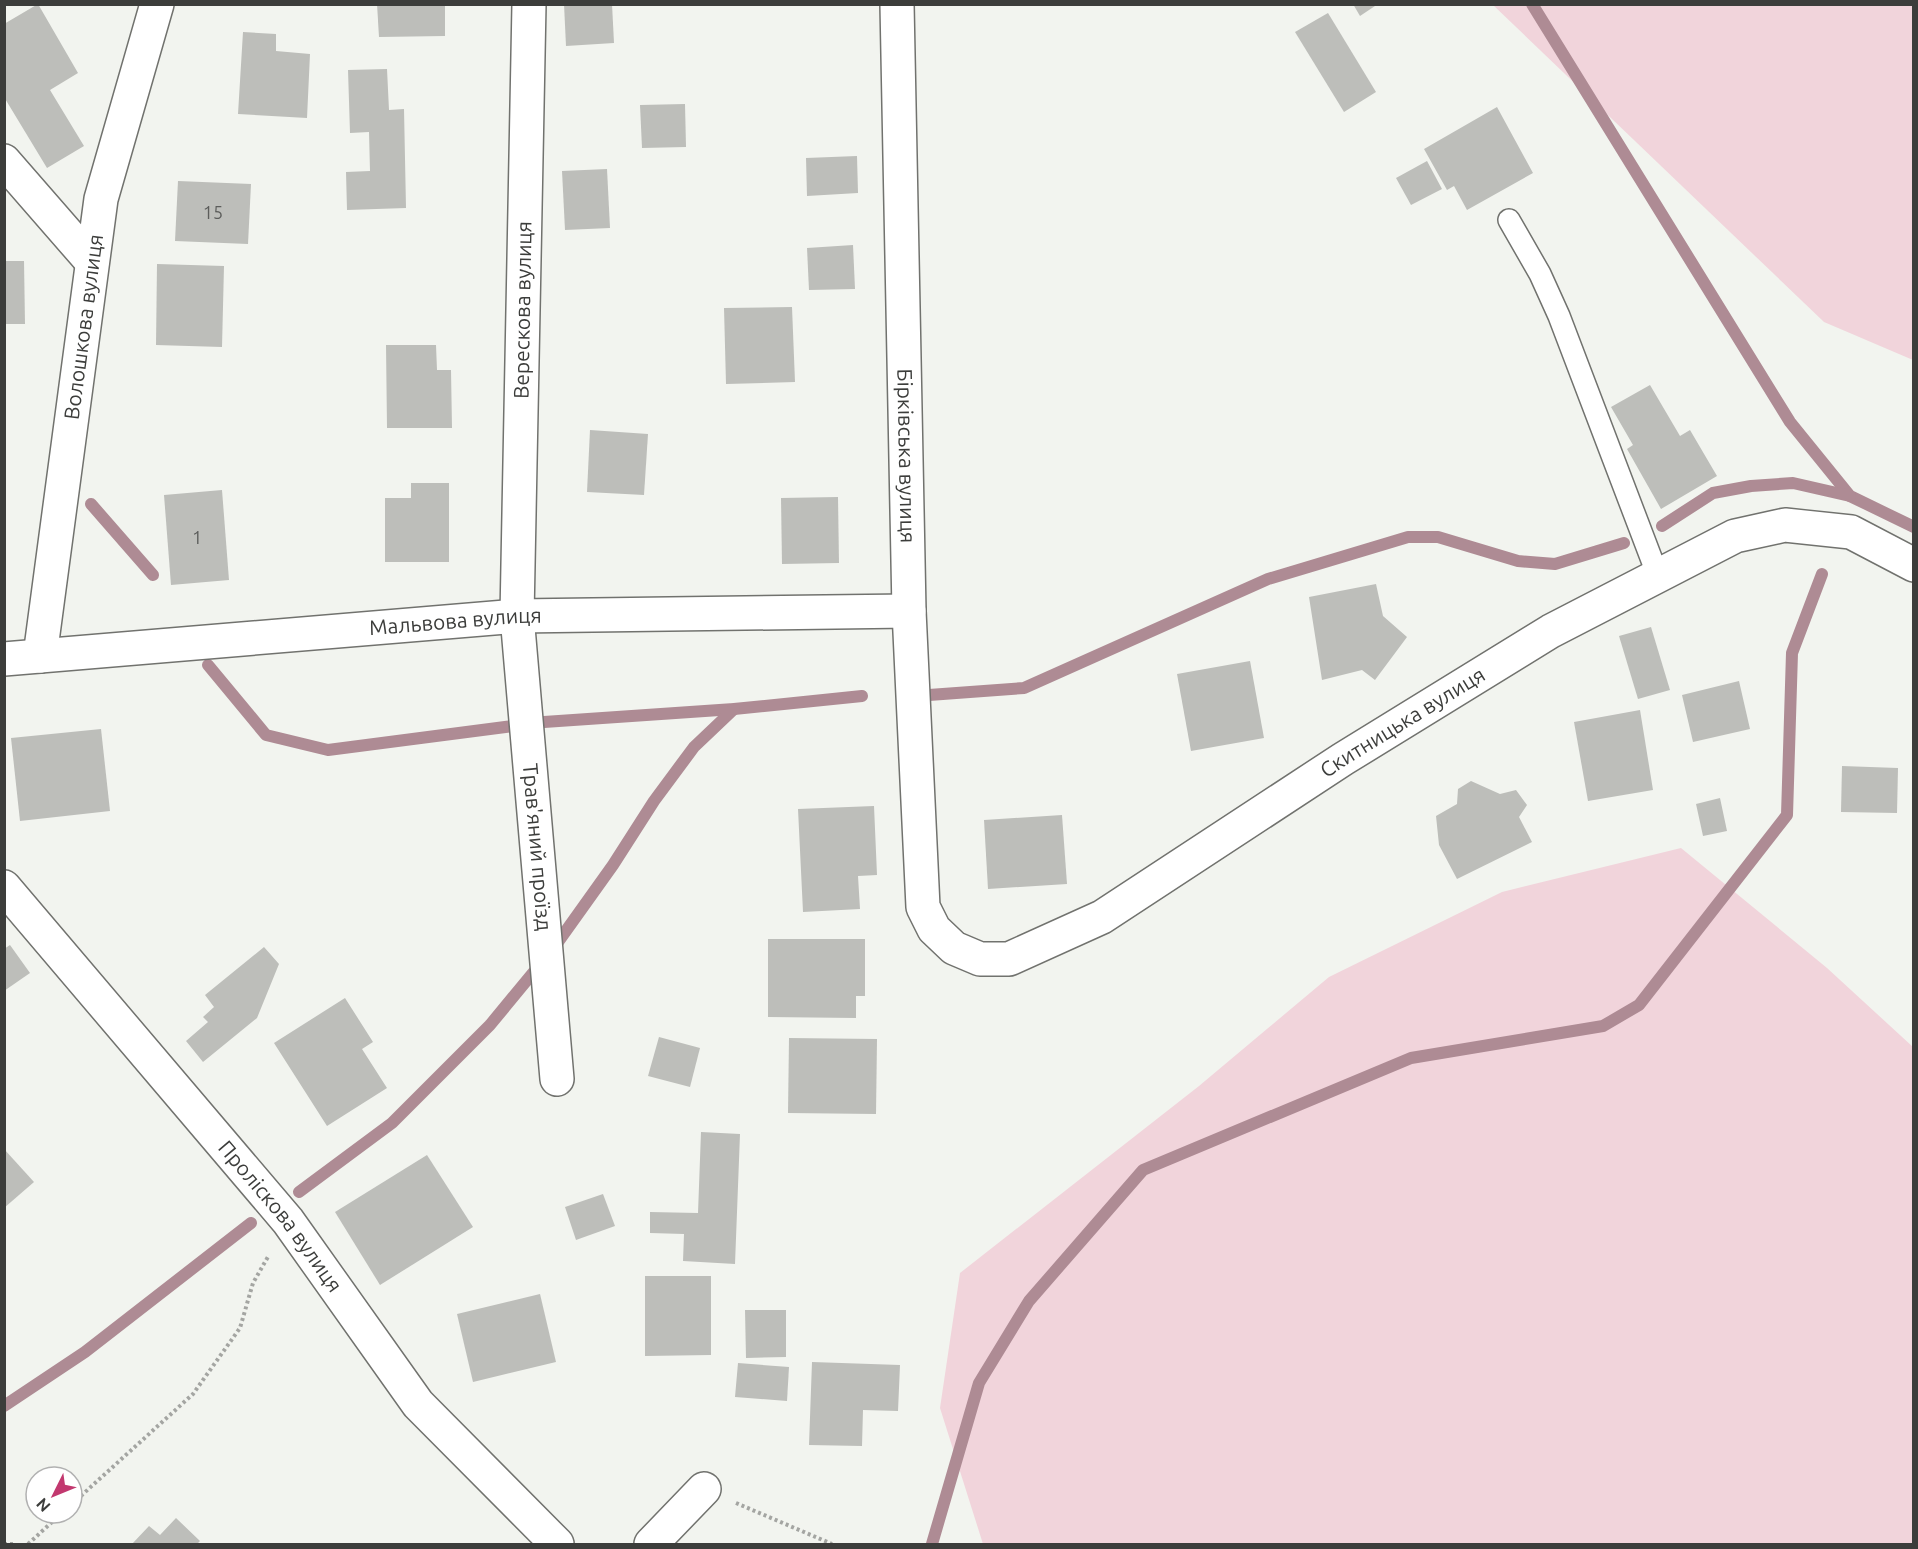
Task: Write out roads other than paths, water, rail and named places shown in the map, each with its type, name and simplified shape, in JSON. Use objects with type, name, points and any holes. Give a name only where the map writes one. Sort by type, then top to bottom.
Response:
[{"type":"street","name":"Волошкова вулиця","points":[[40,656],[101,199],[157,4]]},
{"type":"street","name":"Верескова вулиця","points":[[517,616],[529,4]]},
{"type":"street","name":"Бірківська вулиця","points":[[897,4],[909,611],[923,907]]},
{"type":"street","points":[[4,161],[92,262]]},
{"type":"street","name":"Скитницька вулиця","points":[[923,907],[934,928],[954,948],[980,959],[1009,959],[1102,917],[1343,759],[1532,643],[1735,536],[1785,525],[1851,532],[1914,565]]},
{"type":"street","name":"Мальвова вулиця","points":[[4,659],[517,616],[909,611]]},
{"type":"street","name":"Трав'яний проїзд","points":[[517,616],[557,1079]]},
{"type":"street","name":"Проліскова вулиця","points":[[4,887],[288,1221],[418,1404],[557,1545]]},
{"type":"street","points":[[651,1545],[704,1489]]},
{"type":"lane","points":[[1509,220],[1540,274],[1559,316],[1658,576]]},
{"type":"waterway","points":[[1532,4],[1790,422],[1850,496],[1914,527]]},
{"type":"waterway","points":[[1662,526],[1713,493],[1751,486],[1793,483],[1850,496]]},
{"type":"waterway","points":[[91,504],[153,575]]},
{"type":"waterway","points":[[929,695],[1024,688],[1268,579],[1408,537],[1438,537],[1518,561],[1555,564],[1624,543]]},
{"type":"waterway","points":[[932,1544],[979,1383],[1029,1301],[1143,1170],[1411,1058],[1603,1026],[1639,1005],[1787,815],[1792,653],[1822,574]]},
{"type":"waterway","points":[[208,665],[266,735],[328,750],[544,722],[734,709],[862,696]]},
{"type":"waterway","points":[[553,949],[613,865],[654,801],[694,747],[734,709]]},
{"type":"waterway","points":[[299,1192],[392,1123],[490,1025],[542,962]]},
{"type":"waterway","points":[[4,1406],[85,1352],[251,1223]]}]
